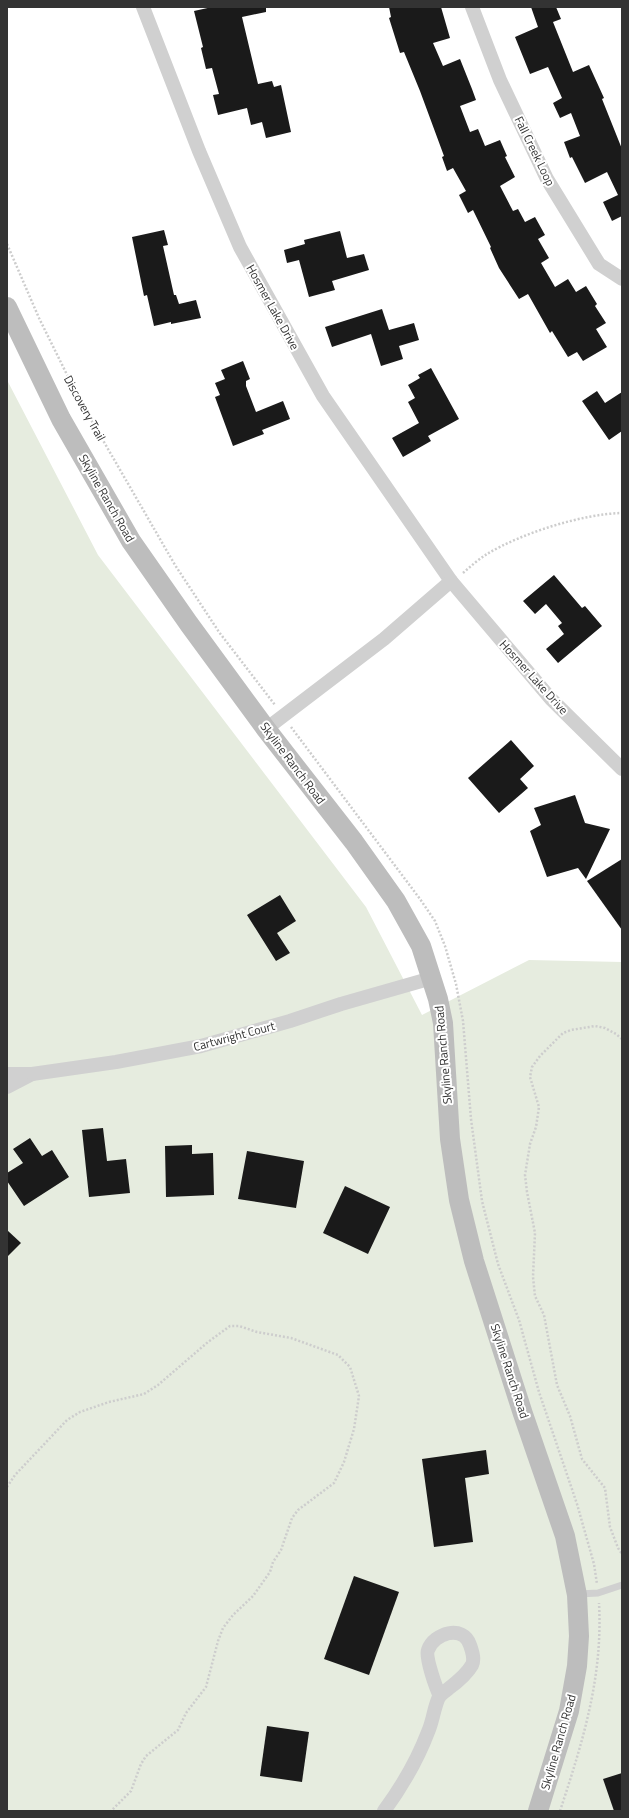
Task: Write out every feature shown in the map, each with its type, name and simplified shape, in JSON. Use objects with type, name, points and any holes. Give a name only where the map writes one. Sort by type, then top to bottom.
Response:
[{"type":"street","name":"Hosmer Lake Drive","points":[[143,7],[199,151],[240,247],[323,396],[451,581],[551,699],[622,769]]},
{"type":"street","name":"Fall Creek Loop","points":[[472,7],[500,80],[547,179],[599,264],[622,279]]},
{"type":"street","name":"Skyline Ranch Road","points":[[7,307],[62,419],[131,540],[189,624],[266,729],[354,842],[396,901],[421,946],[432,978],[443,1023],[450,1139],[459,1200],[477,1268],[523,1414],[565,1536],[577,1595],[577,1666],[573,1689],[569,1711],[538,1811]]},
{"type":"street","points":[[266,729],[384,639],[451,581]]},
{"type":"street","name":"Cartwright Court","points":[[7,1074],[32,1074],[116,1062],[201,1046],[432,978]]},
{"type":"street","name":"Cartwright Court","points":[[7,1086],[32,1074]]},
{"type":"street","points":[[384,1811],[405,1783],[422,1747],[440,1696]]},
{"type":"lane","points":[[577,1595],[598,1593],[622,1585]]},
{"type":"path","name":"Discovery Trail","points":[[7,244],[39,318],[78,397],[175,565]]},
{"type":"path","points":[[451,581],[487,554],[528,534],[579,520],[622,513]]},
{"type":"path","points":[[622,1039],[605,1028],[595,1026],[571,1030],[563,1034],[540,1056],[532,1067],[530,1077],[539,1107],[536,1127],[530,1144],[525,1176],[526,1192],[535,1233],[533,1277],[535,1296],[544,1315],[557,1385],[570,1416],[582,1459],[605,1488],[610,1527],[622,1554]]},
{"type":"path","points":[[7,1487],[15,1475],[67,1420],[80,1412],[109,1402],[144,1394],[158,1385],[208,1342],[230,1326],[239,1326],[257,1332],[291,1338],[338,1355],[350,1367],[359,1396],[354,1429],[344,1462],[334,1483],[298,1510],[292,1518],[281,1550],[273,1562],[270,1572],[253,1596],[233,1615],[223,1628],[206,1686],[186,1713],[178,1730],[146,1756],[141,1764],[131,1791],[110,1811]]},
{"type":"shaded area","points":[[7,380],[98,555],[366,907],[422,1015],[529,960],[622,962],[622,1811],[7,1811]]},
{"type":"building","points":[[212,7],[266,7],[266,12],[242,17],[258,84],[272,81],[274,87],[281,85],[291,132],[266,138],[262,122],[251,125],[247,108],[218,115],[213,95],[219,94],[212,68],[206,69],[201,48],[203,47],[194,11]]},
{"type":"building","points":[[389,7],[441,7],[450,38],[433,43],[443,66],[460,59],[476,100],[460,106],[470,132],[478,129],[485,146],[500,140],[507,156],[505,157],[515,177],[500,186],[513,211],[518,209],[525,222],[535,217],[545,235],[538,239],[549,258],[541,263],[555,287],[568,279],[576,292],[586,286],[597,304],[595,306],[606,323],[596,329],[607,347],[583,361],[577,352],[568,357],[552,331],[550,333],[528,294],[519,299],[499,268],[490,248],[491,247],[473,210],[468,213],[459,195],[466,191],[453,168],[447,171],[442,157],[444,156],[420,91],[404,52],[400,53],[389,18],[391,17]]},
{"type":"building","points":[[531,7],[556,7],[561,19],[553,22],[573,72],[589,65],[604,98],[602,99],[622,149],[622,216],[612,221],[603,202],[618,195],[607,172],[585,183],[572,157],[570,158],[564,142],[580,136],[571,113],[560,118],[553,103],[562,98],[548,67],[530,74],[515,37],[538,27]]},
{"type":"building","points":[[164,230],[168,245],[163,246],[174,295],[176,295],[179,304],[196,300],[201,318],[154,326],[147,295],[144,296],[132,237]]},
{"type":"building","points":[[340,231],[347,258],[364,254],[369,270],[332,281],[335,290],[309,297],[299,260],[287,263],[284,250],[305,244],[304,240]]},
{"type":"building","points":[[382,309],[389,330],[414,323],[419,340],[399,346],[403,359],[381,366],[371,334],[332,347],[325,327]]},
{"type":"building","points":[[243,361],[250,379],[246,381],[246,386],[256,412],[283,401],[290,419],[262,430],[264,434],[233,446],[215,397],[220,395],[215,383],[225,379],[221,370]]},
{"type":"building","points":[[431,368],[459,419],[428,436],[431,441],[403,457],[392,438],[419,423],[408,402],[415,398],[408,385],[420,378],[418,375]]},
{"type":"building","points":[[597,391],[605,403],[622,392],[622,431],[609,440],[582,401]]},
{"type":"building","points":[[554,575],[582,608],[585,606],[602,626],[558,663],[546,649],[564,634],[558,626],[562,623],[546,604],[535,614],[523,601]]},
{"type":"building","points":[[511,740],[534,766],[520,779],[528,788],[499,813],[468,778]]},
{"type":"building","points":[[575,795],[585,823],[610,829],[586,879],[578,868],[547,877],[530,831],[541,825],[534,808]]},
{"type":"building","points":[[622,859],[622,930],[587,881]]},
{"type":"building","points":[[280,895],[296,921],[277,933],[290,953],[276,961],[247,915]]},
{"type":"building","points":[[103,1128],[107,1161],[126,1159],[130,1193],[89,1197],[82,1130]]},
{"type":"building","points":[[30,1138],[42,1156],[52,1150],[69,1177],[24,1206],[7,1181],[7,1173],[23,1163],[13,1149]]},
{"type":"building","points":[[192,1145],[192,1154],[213,1153],[214,1195],[166,1197],[165,1146]]},
{"type":"building","points":[[247,1151],[304,1161],[296,1208],[238,1199]]},
{"type":"building","points":[[345,1186],[390,1207],[368,1254],[323,1233]]},
{"type":"building","points":[[7,1230],[21,1243],[7,1257]]},
{"type":"building","points":[[486,1450],[489,1474],[465,1478],[473,1542],[434,1547],[422,1459]]},
{"type":"building","points":[[354,1576],[399,1592],[369,1675],[324,1659]]},
{"type":"building","points":[[267,1726],[309,1732],[302,1782],[260,1776]]},
{"type":"building","points":[[622,1773],[622,1811],[614,1811],[603,1779]]}]
